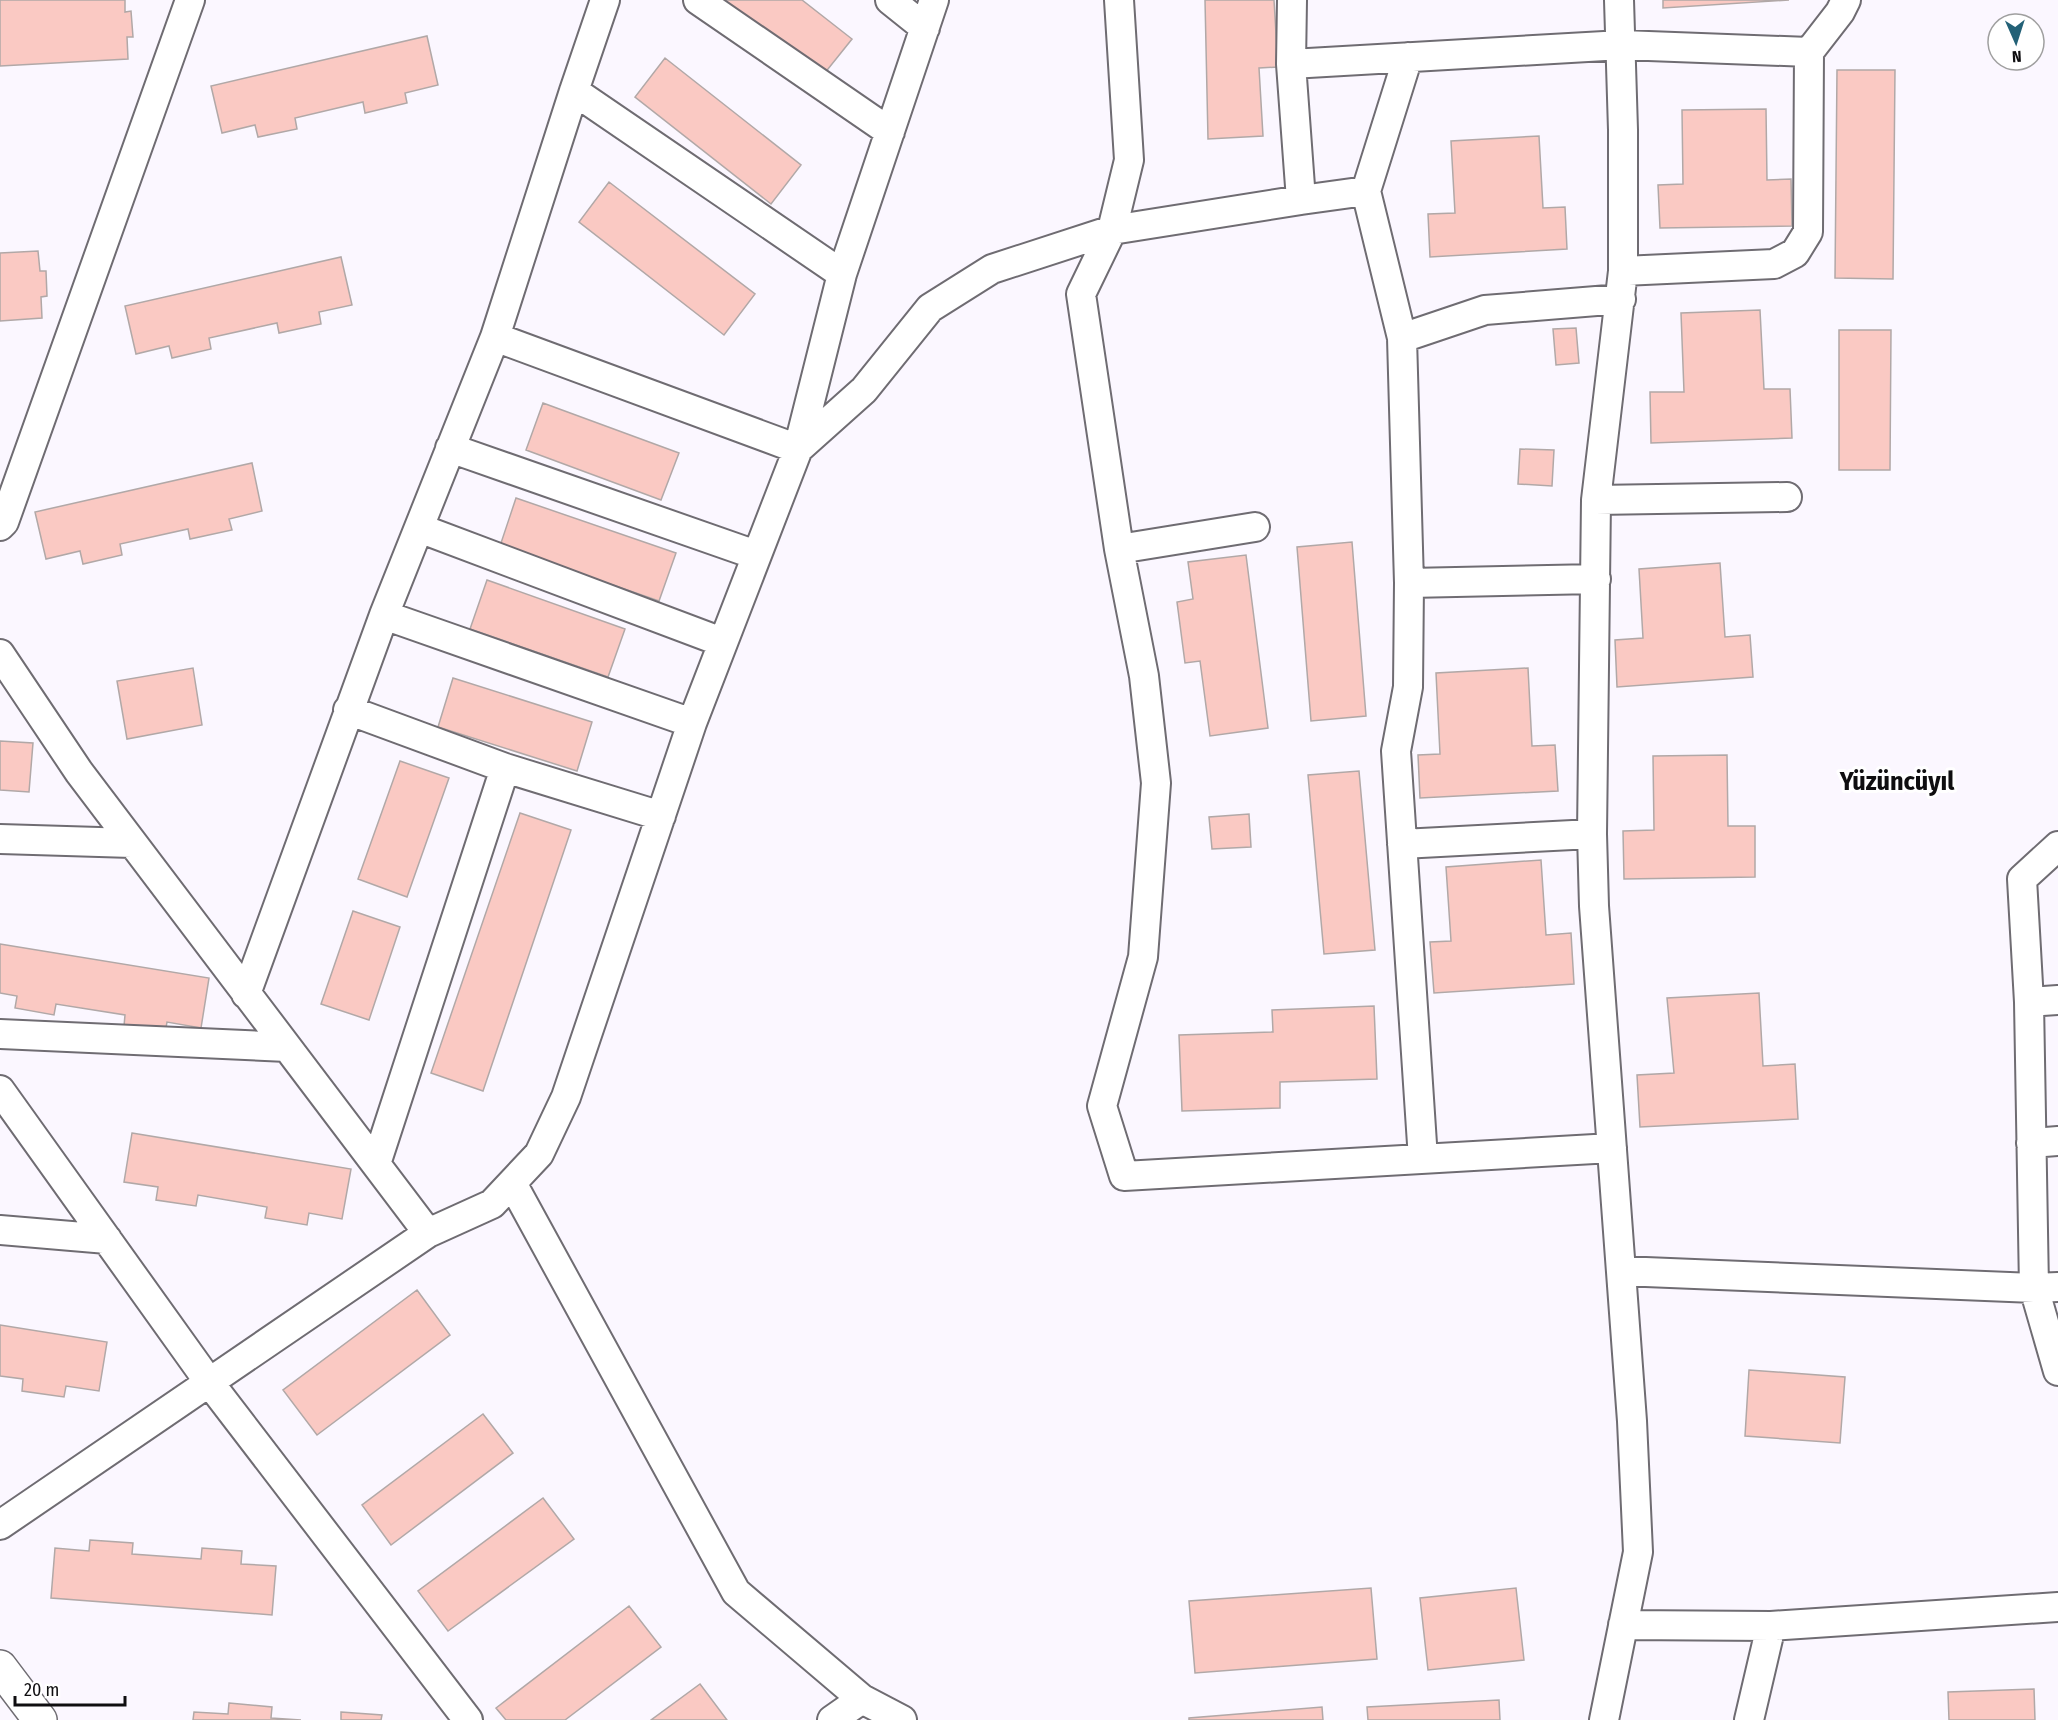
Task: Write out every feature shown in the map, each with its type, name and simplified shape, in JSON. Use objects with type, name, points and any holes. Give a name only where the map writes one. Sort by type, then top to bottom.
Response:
[{"type":"street","points":[[0,526],[8,511],[190,0]]},
{"type":"street","points":[[246,994],[384,615],[495,337],[605,0]]},
{"type":"street","points":[[698,0],[890,132]]},
{"type":"street","points":[[890,0],[925,27]]},
{"type":"street","points":[[0,1525],[428,1233],[492,1204],[540,1154],[566,1097],[692,723],[798,449],[842,274],[934,0]]},
{"type":"street","points":[[1119,0],[1129,160],[1112,230],[1081,294],[1119,549],[1144,676],[1156,783],[1143,957],[1102,1106],[1124,1176],[1612,1148]]},
{"type":"street","points":[[1292,0],[1291,64],[1301,200]]},
{"type":"street","points":[[1604,1720],[1638,1552],[1632,1420],[1594,906],[1592,834],[1596,501],[1623,271],[1622,45],[1619,0]]},
{"type":"street","points":[[1623,271],[1774,264],[1795,253],[1808,232],[1809,52],[1840,12],[1846,0]]},
{"type":"street","points":[[1291,64],[1622,45],[1809,52]]},
{"type":"street","points":[[1408,57],[1366,191],[1402,338],[1409,583],[1408,687],[1396,751],[1423,1159]]},
{"type":"street","points":[[574,91],[842,274]]},
{"type":"street","points":[[798,449],[864,390],[930,308],[992,269],[1112,230],[1366,191]]},
{"type":"street","points":[[1402,338],[1485,310],[1621,299]]},
{"type":"street","points":[[495,337],[798,449]]},
{"type":"street","points":[[450,448],[756,555]]},
{"type":"street","points":[[1596,501],[1787,497]]},
{"type":"street","points":[[1119,549],[1256,527]]},
{"type":"street","points":[[419,528],[722,642]]},
{"type":"street","points":[[1409,583],[1596,579]]},
{"type":"street","points":[[384,615],[692,723]]},
{"type":"street","points":[[0,654],[79,772],[428,1233]]},
{"type":"street","points":[[348,710],[505,768],[661,816]]},
{"type":"street","points":[[376,1164],[505,768]]},
{"type":"street","points":[[1402,843],[1592,834]]},
{"type":"street","points":[[0,839],[132,843]]},
{"type":"street","points":[[2058,846],[2022,879],[2029,1002],[2045,1142],[2046,1287],[2058,1371]]},
{"type":"street","points":[[2029,1002],[2058,1000]]},
{"type":"street","points":[[0,1034],[287,1047]]},
{"type":"street","points":[[0,1090],[209,1382],[468,1720]]},
{"type":"street","points":[[512,1184],[736,1592],[862,1700],[902,1720]]},
{"type":"street","points":[[0,1230],[107,1239]]},
{"type":"street","points":[[1621,1271],[2046,1287]]},
{"type":"street","points":[[1623,1625],[1771,1626],[2058,1607]]},
{"type":"street","points":[[1749,1720],[1771,1626]]},
{"type":"street","points":[[0,1667],[40,1720]]},
{"type":"street","points":[[832,1720],[862,1700]]},
{"type":"building","points":[[0,0],[125,0],[125,12],[131,11],[133,37],[127,37],[128,59],[0,66]]},
{"type":"building","points":[[718,0],[802,0],[852,39],[820,79]]},
{"type":"building","points":[[1205,0],[1274,0],[1278,67],[1259,68],[1263,136],[1208,139]]},
{"type":"building","points":[[1663,0],[1789,0],[1663,8]]},
{"type":"building","points":[[427,36],[438,85],[405,93],[407,103],[365,113],[363,102],[295,118],[297,129],[258,137],[255,125],[222,133],[211,86]]},
{"type":"building","points":[[665,58],[801,165],[771,204],[635,97]]},
{"type":"building","points":[[1837,70],[1895,70],[1893,279],[1835,278]]},
{"type":"building","points":[[1766,109],[1767,180],[1791,179],[1792,226],[1660,228],[1658,185],[1683,184],[1682,110]]},
{"type":"building","points":[[1539,136],[1543,208],[1565,207],[1567,249],[1430,257],[1428,214],[1455,213],[1451,141]]},
{"type":"building","points":[[609,182],[755,294],[724,335],[579,222]]},
{"type":"building","points":[[38,251],[40,271],[46,271],[47,296],[41,297],[42,318],[0,321],[0,253]]},
{"type":"building","points":[[341,257],[352,305],[319,312],[321,324],[279,333],[277,323],[209,338],[211,349],[172,358],[169,346],[136,354],[125,306]]},
{"type":"building","points":[[1760,310],[1764,389],[1790,389],[1792,438],[1651,443],[1650,392],[1684,392],[1681,313]]},
{"type":"building","points":[[1576,328],[1579,363],[1556,365],[1553,329]]},
{"type":"building","points":[[1839,330],[1891,330],[1890,470],[1839,470]]},
{"type":"building","points":[[543,403],[679,453],[661,500],[526,450]]},
{"type":"building","points":[[1520,449],[1554,450],[1552,486],[1518,484]]},
{"type":"building","points":[[252,463],[262,511],[229,519],[232,530],[190,539],[188,529],[120,544],[122,555],[83,564],[80,551],[46,559],[35,512]]},
{"type":"building","points":[[516,498],[676,553],[659,601],[500,546]]},
{"type":"building","points":[[1352,542],[1366,716],[1311,721],[1297,547]]},
{"type":"building","points":[[1246,555],[1268,728],[1210,736],[1200,661],[1185,663],[1177,602],[1193,599],[1188,562]]},
{"type":"building","points":[[1720,563],[1725,637],[1750,635],[1753,677],[1617,687],[1615,640],[1643,638],[1639,569]]},
{"type":"building","points":[[487,580],[625,629],[608,677],[470,629]]},
{"type":"building","points":[[193,668],[202,725],[127,739],[117,681]]},
{"type":"building","points":[[1528,668],[1532,746],[1555,745],[1558,791],[1420,798],[1418,755],[1440,754],[1436,673]]},
{"type":"building","points":[[453,678],[592,722],[577,771],[438,727]]},
{"type":"building","points":[[0,741],[33,743],[29,792],[0,790]]},
{"type":"building","points":[[1727,755],[1728,826],[1755,826],[1755,877],[1624,879],[1623,831],[1654,830],[1653,756]]},
{"type":"building","points":[[400,761],[449,778],[407,897],[358,879]]},
{"type":"building","points":[[1359,771],[1375,950],[1324,954],[1308,775]]},
{"type":"building","points":[[520,813],[571,830],[483,1091],[431,1073]]},
{"type":"building","points":[[1249,814],[1251,847],[1212,849],[1209,817]]},
{"type":"building","points":[[1541,860],[1546,935],[1571,933],[1574,984],[1434,993],[1430,942],[1451,941],[1446,867]]},
{"type":"building","points":[[353,911],[400,927],[369,1020],[321,1004]]},
{"type":"building","points":[[0,944],[209,978],[201,1028],[167,1022],[165,1033],[124,1026],[125,1015],[56,1004],[54,1015],[15,1008],[17,996],[0,993]]},
{"type":"building","points":[[1759,993],[1763,1066],[1795,1064],[1798,1119],[1640,1127],[1637,1075],[1674,1073],[1667,998]]},
{"type":"building","points":[[1374,1006],[1377,1079],[1280,1082],[1280,1108],[1182,1111],[1179,1035],[1273,1032],[1272,1010]]},
{"type":"building","points":[[132,1133],[351,1169],[342,1219],[309,1213],[307,1225],[265,1218],[267,1207],[198,1195],[196,1206],[156,1200],[158,1187],[124,1182]]},
{"type":"building","points":[[417,1290],[450,1335],[317,1435],[283,1390]]},
{"type":"building","points":[[0,1325],[107,1342],[99,1391],[66,1386],[64,1397],[22,1391],[23,1379],[0,1376]]},
{"type":"building","points":[[1749,1370],[1845,1377],[1840,1443],[1745,1436]]},
{"type":"building","points":[[483,1414],[513,1453],[391,1545],[362,1505]]},
{"type":"building","points":[[543,1498],[574,1539],[448,1631],[418,1591]]},
{"type":"building","points":[[90,1540],[133,1543],[132,1554],[201,1559],[202,1548],[242,1551],[241,1564],[276,1566],[272,1615],[51,1598],[55,1548],[89,1551]]},
{"type":"building","points":[[1371,1588],[1377,1659],[1195,1673],[1189,1601]]},
{"type":"building","points":[[1516,1588],[1524,1660],[1428,1670],[1420,1598]]},
{"type":"building","points":[[629,1606],[661,1647],[565,1720],[506,1720],[496,1708]]},
{"type":"building","points":[[700,1684],[727,1720],[651,1720]]},
{"type":"building","points":[[2034,1689],[2035,1720],[1949,1720],[1948,1692]]},
{"type":"building","points":[[1499,1700],[1500,1720],[1368,1720],[1367,1707]]},
{"type":"building","points":[[229,1703],[272,1707],[271,1718],[301,1720],[193,1720],[194,1712],[228,1714]]},
{"type":"building","points":[[1322,1707],[1323,1720],[1189,1720],[1189,1718]]},
{"type":"building","points":[[341,1712],[382,1715],[381,1720],[341,1720]]},
{"type":"district","name":"Yüzüncüyıl","points":[[1897,781]]}]
